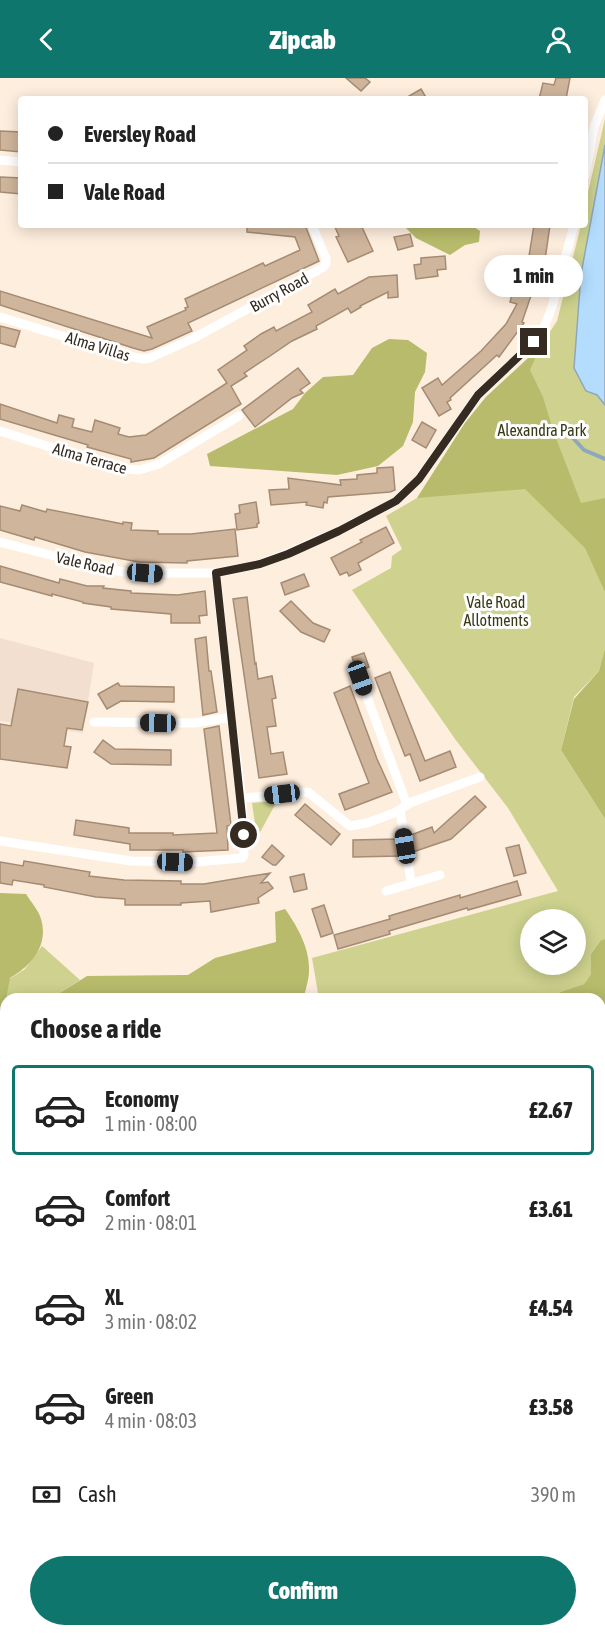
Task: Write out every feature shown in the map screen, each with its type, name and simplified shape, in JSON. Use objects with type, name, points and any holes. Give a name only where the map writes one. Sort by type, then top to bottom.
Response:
[{"type":"street","points":[[588,160],[594,127],[605,100]]},
{"type":"street","points":[[0,160],[18,162]]},
{"type":"street","name":"Burry Road","points":[[194,338],[322,268],[326,264],[326,259],[313,228]]},
{"type":"street","name":"Vale Road","points":[[0,542],[105,569],[159,574],[216,573],[260,564],[339,531],[396,501],[419,479],[478,395],[534,342],[544,328],[552,307],[572,228]]},
{"type":"street","name":"Alma Villas","points":[[0,317],[143,359],[194,338]]},
{"type":"street","name":"Alma Terrace","points":[[0,431],[116,468],[139,470],[159,464],[239,416]]},
{"type":"street","points":[[0,841],[131,861],[196,862],[242,858],[245,853],[242,798],[216,573]]},
{"type":"street","points":[[360,678],[403,808],[411,882]]},
{"type":"street","points":[[94,723],[195,723],[231,717]]},
{"type":"street","points":[[242,798],[308,792],[350,826],[367,823],[480,777]]},
{"type":"street","points":[[386,891],[440,875]]},
{"type":"shaded area","points":[[0,638],[94,663],[83,733],[0,721]]},
{"type":"green space","name":"Vale Road Allotments","points":[[605,119],[605,648],[599,671],[574,697],[561,750],[605,819],[605,939],[601,940],[591,954],[591,974],[584,984],[559,993],[318,993],[312,958],[558,891],[508,808],[455,739],[352,590],[391,568],[392,556],[402,549],[386,516],[417,498],[465,423],[486,397],[540,347],[557,321],[580,228],[588,228],[588,192]]},
{"type":"green space","points":[[406,228],[476,228],[480,231],[479,242],[465,245],[450,255],[416,238]]},
{"type":"green space","points":[[389,339],[408,340],[427,353],[425,372],[415,392],[413,422],[403,446],[378,466],[337,475],[210,466],[207,454],[293,409],[305,393],[323,377],[353,375],[372,348]]},
{"type":"green space","name":"Alexandra Park","points":[[540,347],[530,370],[543,397],[581,503],[605,498],[605,592],[585,548],[525,489],[417,498],[465,423],[486,397]]},
{"type":"green space","points":[[605,648],[605,819],[561,750],[574,699],[599,671]]},
{"type":"green space","points":[[277,801],[257,838],[252,803]]},
{"type":"green space","points":[[0,893],[26,894],[41,919],[43,929],[40,946],[25,968],[10,978],[7,993],[0,993]]},
{"type":"green space","points":[[285,909],[305,946],[309,962],[305,993],[60,993],[87,976],[188,975],[215,958],[276,942],[275,912]]},
{"type":"green space","points":[[605,939],[605,993],[559,993],[584,984],[591,974],[591,954],[601,940]]},
{"type":"green space","points":[[42,946],[80,980],[60,993],[0,993],[0,985],[25,969]]},
{"type":"water","points":[[605,145],[605,405],[597,395],[586,391],[574,368],[581,274]]},
{"type":"building","points":[[346,78],[365,78],[370,82],[361,91]]},
{"type":"building","points":[[556,78],[570,78],[567,96],[540,96],[543,83],[554,85]]},
{"type":"building","points":[[421,89],[425,96],[409,96]]},
{"type":"building","points":[[0,131],[18,132],[18,152],[0,150]]},
{"type":"building","points":[[0,177],[18,178],[18,194],[0,192]]},
{"type":"building","points":[[247,228],[306,228],[319,261],[188,323],[192,331],[152,349],[144,351],[133,348],[0,305],[0,291],[152,338],[147,327],[186,310],[185,308],[188,307],[185,299],[263,263],[265,266],[300,250],[295,237],[247,232]]},
{"type":"building","points":[[335,228],[362,228],[373,251],[348,262],[336,237],[339,236]]},
{"type":"building","points":[[534,228],[550,228],[545,260],[542,260],[538,284],[535,284],[522,322],[524,323],[499,357],[497,355],[450,398],[451,400],[447,402],[451,409],[439,416],[422,388],[438,378],[442,385],[481,351],[506,324],[517,304],[510,302],[513,291],[519,292],[520,286],[524,287]]},
{"type":"building","points":[[410,234],[413,246],[398,250],[394,237]]},
{"type":"building","points":[[445,256],[446,269],[437,270],[438,276],[416,279],[414,265],[421,264],[421,258]]},
{"type":"building","points":[[397,275],[398,297],[388,298],[388,292],[351,313],[348,308],[316,326],[317,329],[292,341],[244,373],[247,376],[231,386],[241,404],[154,458],[131,462],[131,459],[0,419],[0,404],[57,423],[59,415],[74,419],[72,427],[92,432],[95,420],[120,428],[118,434],[129,437],[146,435],[227,383],[218,370],[247,350],[244,346],[261,334],[274,327],[276,331],[312,312],[308,305],[335,289],[338,294],[369,277]]},
{"type":"building","points":[[0,326],[20,331],[15,347],[0,343]]},
{"type":"building","points":[[298,368],[310,383],[300,390],[303,393],[292,398],[255,427],[242,410]]},
{"type":"building","points":[[422,422],[436,430],[426,448],[412,440]]},
{"type":"building","points":[[393,467],[395,490],[390,492],[328,497],[323,508],[306,505],[307,502],[271,505],[269,490],[289,489],[288,478],[341,485],[340,480],[357,479],[357,475],[377,473],[377,468]]},
{"type":"building","points":[[256,502],[259,523],[257,527],[237,530],[235,514],[240,513],[239,505]]},
{"type":"building","points":[[22,505],[46,512],[47,509],[123,524],[123,522],[132,523],[131,530],[158,531],[158,534],[191,534],[235,529],[238,556],[187,561],[187,563],[139,562],[85,552],[35,537],[34,540],[0,530],[0,506],[20,511]]},
{"type":"building","points":[[386,527],[394,543],[358,563],[361,570],[349,576],[347,572],[340,575],[331,558]]},
{"type":"building","points":[[0,566],[59,583],[60,579],[87,586],[104,586],[103,588],[131,591],[131,593],[178,595],[205,591],[207,615],[199,616],[200,623],[171,623],[171,614],[111,609],[111,607],[83,603],[52,594],[52,596],[0,582]]},
{"type":"building","points":[[304,574],[309,586],[285,595],[281,583]]},
{"type":"building","points":[[247,597],[258,679],[272,676],[276,698],[272,699],[276,726],[267,727],[271,754],[283,752],[287,774],[259,778],[233,599]]},
{"type":"building","points":[[291,601],[313,623],[330,630],[324,642],[301,632],[280,611]]},
{"type":"building","points":[[206,637],[209,671],[211,671],[217,712],[203,715],[195,639]]},
{"type":"building","points":[[364,653],[369,667],[357,672],[352,657]]},
{"type":"building","points":[[390,672],[425,761],[450,751],[456,767],[420,781],[410,754],[405,756],[375,678]]},
{"type":"building","points":[[118,683],[120,686],[174,687],[174,702],[121,701],[107,709],[98,694]]},
{"type":"building","points":[[350,686],[392,792],[345,810],[339,794],[369,783],[334,693]]},
{"type":"building","points":[[18,689],[88,702],[82,730],[67,728],[64,746],[71,747],[67,768],[0,759],[0,724],[11,726]]},
{"type":"building","points":[[219,726],[231,825],[227,826],[228,850],[183,852],[183,850],[130,850],[130,844],[74,835],[76,820],[129,828],[129,833],[173,833],[173,835],[217,833],[204,729]]},
{"type":"building","points":[[103,740],[115,749],[171,750],[171,765],[111,764],[94,752]]},
{"type":"building","points":[[475,796],[486,807],[461,830],[451,839],[413,852],[411,835],[432,827],[434,833]]},
{"type":"building","points":[[305,804],[340,834],[331,845],[295,815]]},
{"type":"building","points":[[398,839],[400,856],[353,857],[353,840]]},
{"type":"building","points":[[272,845],[284,856],[276,865],[262,857]]},
{"type":"building","points":[[519,845],[526,873],[514,876],[506,848]]},
{"type":"building","points":[[24,861],[90,872],[89,876],[124,880],[181,881],[181,884],[204,884],[270,873],[261,883],[268,882],[273,888],[258,898],[259,903],[211,912],[210,901],[181,903],[181,905],[125,905],[125,899],[96,897],[13,880],[12,885],[0,883],[0,862],[23,866]]},
{"type":"building","points":[[304,874],[307,889],[294,892],[290,877]]},
{"type":"building","points":[[517,881],[521,895],[389,931],[390,934],[338,949],[334,935],[460,895],[460,898]]},
{"type":"building","points":[[324,905],[333,933],[321,937],[312,909]]},
{"type":"waterway","points":[[573,427],[573,438],[584,450],[605,459]]},
{"type":"route","points":[[244,835],[242,798],[216,573],[260,564],[288,554],[339,531],[396,501],[419,479],[478,395],[534,342]]}]
